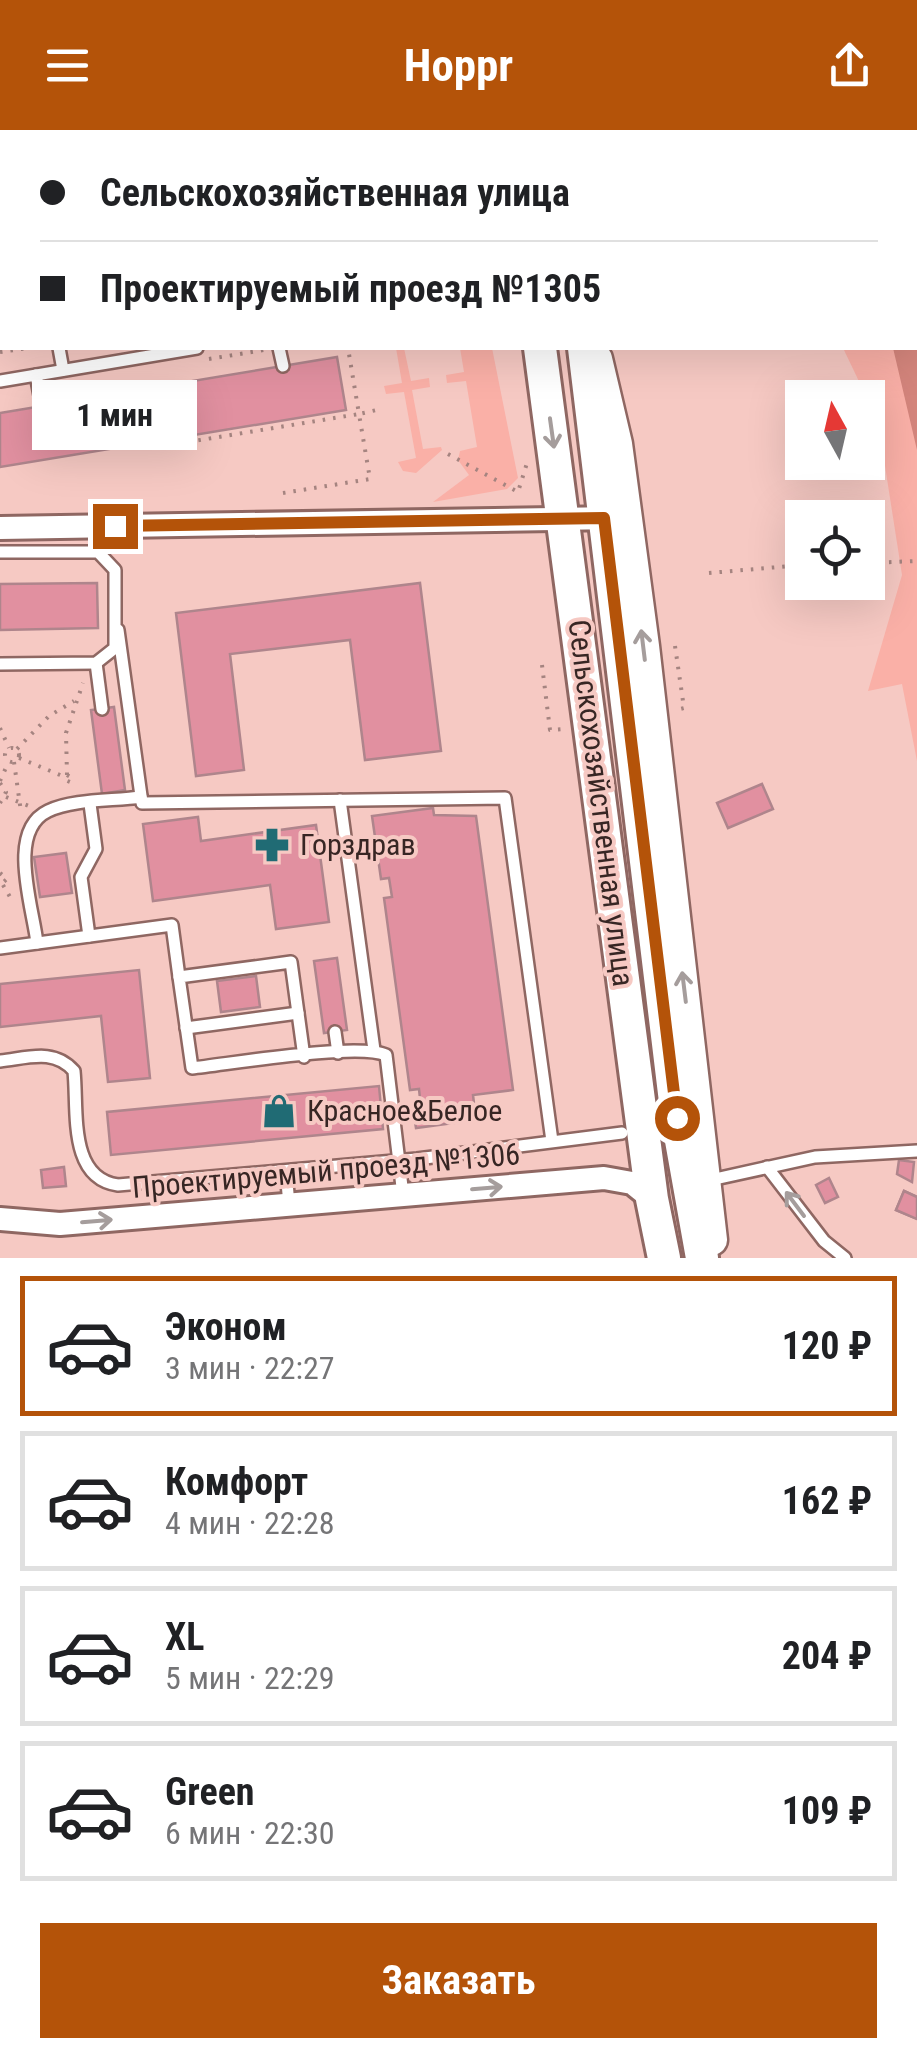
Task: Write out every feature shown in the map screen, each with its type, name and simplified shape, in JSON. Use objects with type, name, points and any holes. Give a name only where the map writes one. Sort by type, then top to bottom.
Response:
[{"type":"main road","name":"Сельскохозяйственная улица","points":[[540,350],[652,1200],[664,1258]]},
{"type":"main road","name":"Сельскохозяйственная улица","points":[[584,350],[615,518],[677,1118],[702,1258]]},
{"type":"street","points":[[595,350],[617,444],[615,518],[714,1258]]},
{"type":"street","points":[[0,528],[615,518]]},
{"type":"street","name":"Проектируемый проезд №1306","points":[[0,1219],[60,1224],[604,1178],[632,1184],[652,1200]]},
{"type":"lane","points":[[59,350],[63,370]]},
{"type":"lane","points":[[0,381],[186,350]]},
{"type":"lane","points":[[280,350],[282,366]]},
{"type":"lane","points":[[36,375],[42,406]]},
{"type":"lane","points":[[0,552],[98,552],[114,570],[118,630],[142,803],[505,798],[552,1140]]},
{"type":"lane","points":[[0,664],[96,663],[116,648],[118,630]]},
{"type":"lane","points":[[96,663],[102,708]]},
{"type":"lane","points":[[38,943],[24,844],[34,820],[46,812],[141,797]]},
{"type":"lane","points":[[340,800],[374,1050]]},
{"type":"lane","points":[[89,936],[81,877],[96,849],[90,804]]},
{"type":"lane","points":[[0,948],[172,924],[192,1068],[374,1050],[386,1056],[391,1070],[403,1195]]},
{"type":"lane","points":[[179,977],[292,962],[304,1057]]},
{"type":"lane","points":[[186,1028],[298,1013]]},
{"type":"lane","points":[[335,1032],[338,1054]]},
{"type":"lane","points":[[0,1060],[54,1055],[74,1071],[82,1159],[98,1180],[118,1186],[400,1160],[622,1133]]},
{"type":"lane","points":[[706,1181],[814,1157],[917,1151]]},
{"type":"lane","points":[[768,1167],[824,1240],[845,1258]]},
{"type":"lane","points":[[286,1170],[289,1205]]},
{"type":"lane","points":[[824,1240],[827,1258]]},
{"type":"path","points":[[283,494],[370,479],[348,350]]},
{"type":"path","points":[[188,442],[380,410]]},
{"type":"path","points":[[448,454],[518,492]]},
{"type":"path","points":[[885,562],[917,561]]},
{"type":"path","points":[[709,573],[785,567]]},
{"type":"path","points":[[670,710],[684,708],[676,646]]},
{"type":"path","points":[[17,749],[5,752],[14,760],[66,776],[66,733],[75,701],[96,663]]},
{"type":"path","points":[[542,665],[550,730],[563,729]]},
{"type":"path","points":[[6,798],[0,782],[17,749],[49,716],[100,692]]},
{"type":"path","points":[[0,728],[10,748]]},
{"type":"path","points":[[14,760],[19,825]]},
{"type":"path","points":[[6,798],[46,812]]},
{"type":"path","points":[[0,803],[6,798]]},
{"type":"path","points":[[0,873],[7,878],[0,885]]},
{"type":"shaded area","points":[[396,350],[404,350],[411,381],[429,378],[430,387],[412,390],[423,449],[442,450],[416,473],[403,471],[398,462],[416,458],[404,392],[386,394],[384,386],[402,383]]},
{"type":"shaded area","points":[[460,350],[492,350],[518,478],[507,489],[433,502],[469,475],[458,460],[460,451],[477,447],[466,381],[447,383],[446,375],[464,372]]},
{"type":"shaded area","points":[[844,350],[917,350],[917,761],[902,684],[868,691],[902,575],[885,466],[885,380],[858,380]]},
{"type":"shaded area","points":[[893,350],[917,350],[917,450]]},
{"type":"building","points":[[337,357],[346,410],[0,467],[0,413]]},
{"type":"building","points":[[97,583],[98,628],[0,630],[0,584]]},
{"type":"building","points":[[420,583],[441,751],[365,760],[350,640],[230,654],[244,770],[196,776],[176,613]]},
{"type":"building","points":[[114,707],[125,790],[102,794],[91,710]]},
{"type":"building","points":[[762,784],[773,809],[728,828],[717,803]]},
{"type":"building","points":[[433,808],[434,815],[476,816],[513,1090],[473,1095],[476,1120],[416,1128],[413,1109],[421,1108],[419,1089],[410,1090],[384,898],[392,897],[389,878],[381,879],[372,816]]},
{"type":"building","points":[[198,817],[201,841],[316,825],[329,922],[276,929],[270,885],[153,901],[143,824]]},
{"type":"building","points":[[66,853],[72,893],[40,897],[34,857]]},
{"type":"building","points":[[337,958],[347,1030],[324,1033],[314,961]]},
{"type":"building","points":[[139,970],[150,1078],[108,1082],[101,1016],[0,1027],[0,984]]},
{"type":"building","points":[[256,976],[260,1007],[221,1012],[217,981]]},
{"type":"building","points":[[379,1086],[383,1129],[111,1155],[107,1112]]},
{"type":"building","points":[[899,1160],[914,1162],[912,1182],[897,1174]]},
{"type":"building","points":[[64,1167],[66,1186],[43,1188],[41,1170]]},
{"type":"building","points":[[829,1178],[838,1197],[825,1203],[816,1185]]},
{"type":"building","points":[[904,1191],[917,1197],[917,1219],[896,1210]]},
{"type":"building","points":[[904,1191],[917,1197],[917,1219],[896,1210]]},
{"type":"place","name":"Горздрав","points":[[272,845]]},
{"type":"place","name":"Красное&Белое","points":[[279,1111]]},
{"type":"route","points":[[115,526],[604,518],[677,1118]]}]
